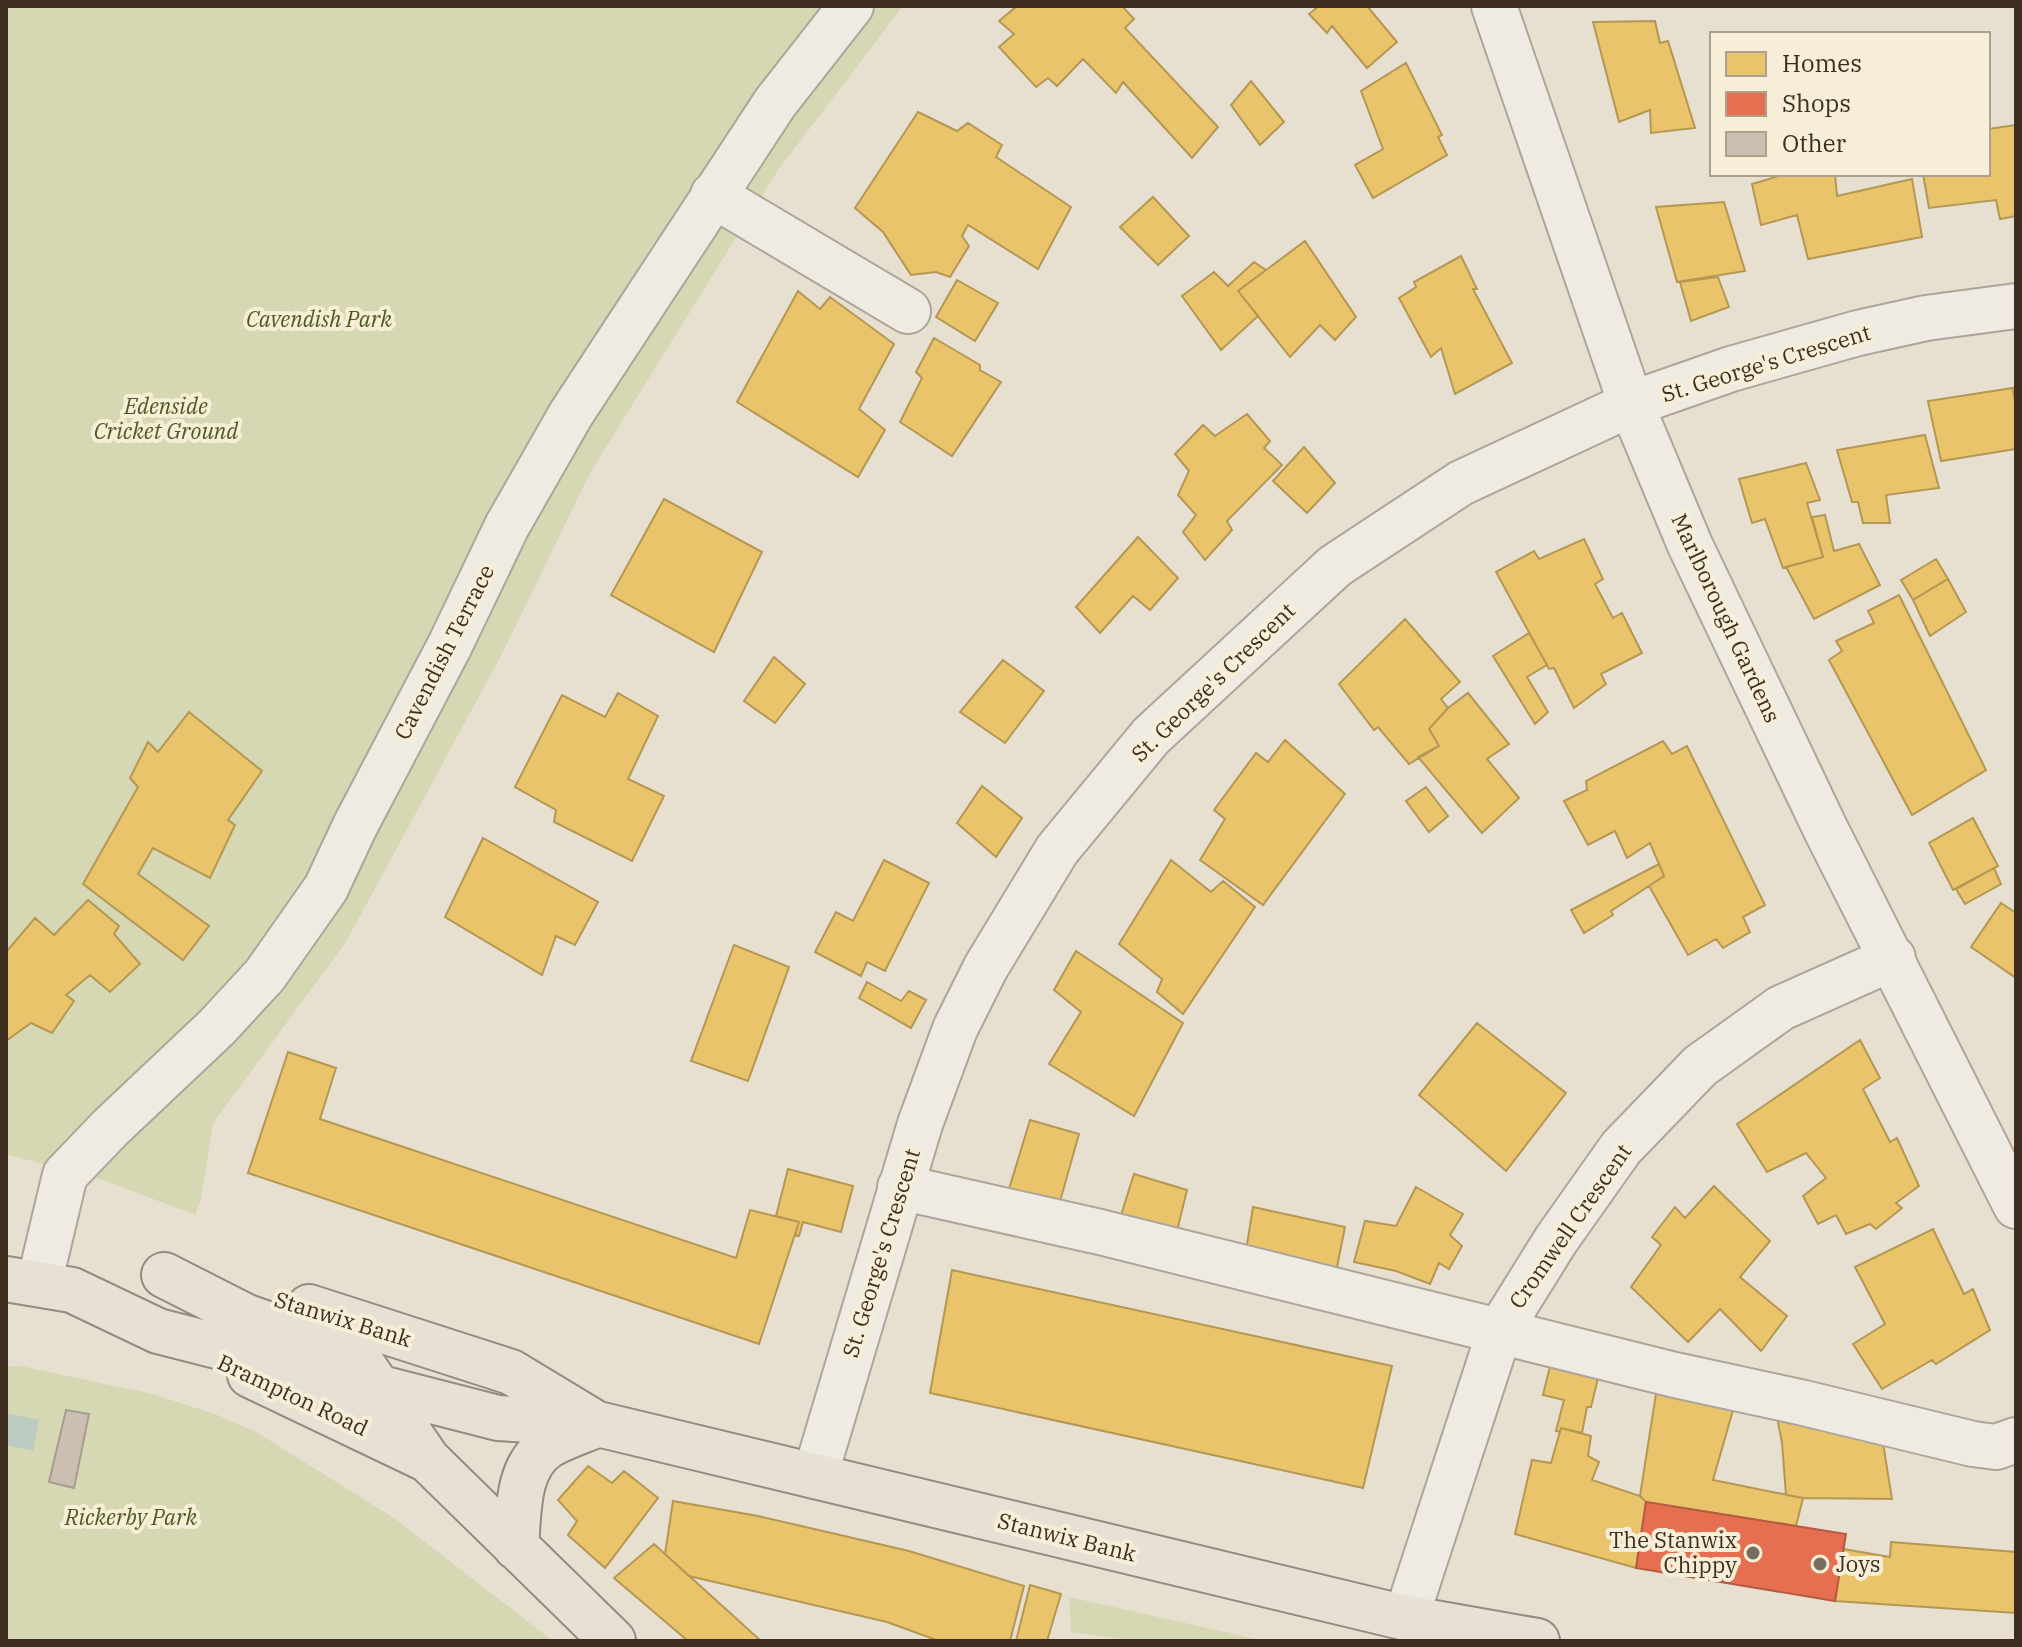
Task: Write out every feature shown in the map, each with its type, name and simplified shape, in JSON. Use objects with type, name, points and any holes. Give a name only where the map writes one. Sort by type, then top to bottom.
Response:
[{"type":"main road","name":"Stanwix Bank","points":[[39,1284],[164,1275],[278,1298],[511,1372],[598,1424]]},
{"type":"main road","name":"Brampton Road","points":[[164,1275],[247,1317],[356,1355],[428,1460],[613,1641]]},
{"type":"main road","name":"Stanwix Bank","points":[[39,1284],[158,1331],[498,1418],[598,1424],[1406,1618],[1537,1641]]},
{"type":"main road","name":"Brampton Road","points":[[158,1331],[428,1460]]},
{"type":"main road","points":[[516,1547],[522,1489],[530,1463],[547,1447],[598,1424]]},
{"type":"street","name":"Cavendish Terrace","points":[[39,1284],[65,1175],[217,1027],[265,975],[326,888],[507,526],[571,414],[775,103],[851,6]]},
{"type":"street","name":"Marlborough Gardens","points":[[1494,6],[1631,404],[1690,545],[1826,830],[2014,1195]]},
{"type":"street","points":[[713,195],[908,311]]},
{"type":"street","name":"St. George's Crescent","points":[[815,1476],[900,1187],[955,1029],[986,967],[1057,850],[1151,736],[1335,566],[1461,483],[1631,404],[1731,369],[1858,333],[1926,318],[2016,306]]},
{"type":"street","name":"Cromwell Crescent","points":[[1406,1618],[1500,1330],[1556,1240],[1621,1148],[1700,1066],[1781,1008],[1893,958]]},
{"type":"street","points":[[900,1187],[1100,1232],[1675,1375],[1973,1444],[1996,1447],[2016,1440]]},
{"type":"green space","name":"Cavendish Park","points":[[6,6],[903,6],[778,170],[590,473],[502,654],[346,942],[213,1123],[201,1199],[195,1215],[109,1182],[6,1154]]},
{"type":"green space","name":"Rickerby Park","points":[[6,1366],[21,1366],[152,1394],[215,1414],[256,1432],[394,1518],[553,1641],[6,1641]]},
{"type":"green space","points":[[1069,1597],[1265,1641],[1135,1641],[1071,1632]]},
{"type":"shaded area","points":[[6,1413],[39,1420],[33,1451],[6,1445]]},
{"type":"building: Homes","points":[[1017,6],[1122,6],[1134,19],[1125,28],[1218,127],[1192,158],[1123,82],[1116,93],[1083,59],[1057,86],[1048,78],[1036,87],[999,47],[1014,34],[999,21]]},
{"type":"building: Homes","points":[[1319,6],[1367,6],[1397,42],[1367,68],[1332,26],[1327,33],[1309,14]]},
{"type":"building: Homes","points":[[1655,21],[1660,43],[1668,41],[1695,128],[1651,133],[1650,110],[1619,122],[1593,22]]},
{"type":"building: Homes","points":[[1406,63],[1442,135],[1438,137],[1447,155],[1373,198],[1355,165],[1383,149],[1361,91]]},
{"type":"building: Homes","points":[[1251,81],[1284,122],[1260,145],[1231,105]]},
{"type":"building: Homes","points":[[918,112],[957,131],[968,123],[1002,145],[996,157],[1071,207],[1038,269],[968,225],[962,236],[969,246],[950,277],[936,272],[911,275],[883,232],[855,208]]},
{"type":"building: Homes","points":[[2016,125],[2016,216],[2000,219],[1996,200],[1929,208],[1923,176],[1990,176],[1990,129]]},
{"type":"building: Homes","points":[[1779,176],[1835,176],[1837,196],[1912,179],[1922,237],[1808,259],[1797,215],[1761,225],[1752,184]]},
{"type":"building: Homes","points":[[1153,197],[1189,236],[1158,265],[1120,227]]},
{"type":"building: Homes","points":[[1724,202],[1745,271],[1677,282],[1656,207]]},
{"type":"building: Homes","points":[[1305,241],[1356,317],[1335,340],[1320,325],[1290,357],[1238,291]]},
{"type":"building: Homes","points":[[1461,256],[1477,289],[1473,289],[1512,363],[1455,394],[1441,348],[1431,357],[1399,298],[1416,287],[1414,282]]},
{"type":"building: Homes","points":[[1254,262],[1266,270],[1238,291],[1258,316],[1221,350],[1182,296],[1214,272],[1228,286]]},
{"type":"building: Homes","points":[[1718,277],[1729,307],[1691,321],[1680,282]]},
{"type":"building: Homes","points":[[957,280],[998,303],[975,341],[936,317]]},
{"type":"building: Homes","points":[[798,291],[820,309],[830,297],[894,344],[859,409],[885,430],[858,477],[737,402]]},
{"type":"building: Homes","points":[[934,338],[980,365],[980,370],[1001,382],[952,456],[900,422],[922,378],[916,372]]},
{"type":"building: Homes","points":[[2013,388],[2016,449],[1941,461],[1928,401]]},
{"type":"building: Homes","points":[[1247,414],[1270,441],[1264,448],[1282,465],[1227,521],[1232,530],[1205,560],[1183,532],[1196,515],[1178,495],[1189,471],[1175,454],[1203,425],[1215,436]]},
{"type":"building: Homes","points":[[1925,435],[1939,488],[1886,495],[1890,523],[1863,523],[1858,502],[1852,502],[1837,450]]},
{"type":"building: Homes","points":[[1304,447],[1335,483],[1307,513],[1273,481]]},
{"type":"building: Homes","points":[[1806,463],[1820,500],[1807,503],[1823,557],[1783,568],[1765,519],[1752,523],[1739,479]]},
{"type":"building: Homes","points":[[664,499],[762,552],[714,652],[611,595]]},
{"type":"building: Homes","points":[[1825,515],[1834,551],[1859,544],[1880,585],[1814,619],[1786,567],[1823,557],[1812,517]]},
{"type":"building: Homes","points":[[1138,537],[1178,578],[1150,610],[1133,596],[1100,633],[1076,607]]},
{"type":"building: Homes","points":[[1584,539],[1603,579],[1595,584],[1613,618],[1622,613],[1642,653],[1601,674],[1606,684],[1574,708],[1554,668],[1549,669],[1496,572],[1534,551],[1539,559]]},
{"type":"building: Homes","points":[[1936,559],[1948,579],[1913,600],[1901,580]]},
{"type":"building: Homes","points":[[1948,579],[1966,612],[1930,636],[1913,600]]},
{"type":"building: Homes","points":[[1899,595],[1986,770],[1912,815],[1829,660],[1842,651],[1836,641],[1874,623],[1868,611]]},
{"type":"building: Homes","points":[[1405,619],[1460,682],[1441,699],[1448,708],[1429,729],[1439,746],[1409,764],[1378,727],[1374,730],[1339,684]]},
{"type":"building: Homes","points":[[1529,633],[1547,665],[1527,677],[1548,712],[1535,724],[1493,656]]},
{"type":"building: Homes","points":[[774,657],[805,684],[775,723],[744,701]]},
{"type":"building: Homes","points":[[1003,660],[1044,691],[1005,743],[960,712]]},
{"type":"building: Homes","points":[[618,693],[658,716],[628,779],[664,796],[632,861],[554,822],[556,810],[515,787],[562,695],[605,717]]},
{"type":"building: Homes","points":[[1468,693],[1509,744],[1487,759],[1519,798],[1482,833],[1418,757],[1439,746],[1429,729],[1448,708]]},
{"type":"building: Homes","points":[[189,712],[262,771],[228,820],[235,825],[210,878],[153,848],[138,874],[209,926],[183,960],[83,884],[138,787],[130,778],[148,742],[158,752]]},
{"type":"building: Homes","points":[[1285,740],[1345,794],[1263,905],[1200,860],[1225,819],[1214,810],[1256,753],[1268,762]]},
{"type":"building: Homes","points":[[1663,741],[1672,754],[1687,746],[1765,905],[1743,917],[1750,932],[1723,948],[1716,939],[1688,955],[1649,886],[1664,876],[1650,843],[1627,858],[1615,831],[1588,845],[1564,801],[1587,790],[1586,781]]},
{"type":"building: Homes","points":[[982,786],[1022,818],[996,857],[957,823]]},
{"type":"building: Homes","points":[[1426,787],[1448,816],[1429,832],[1406,801]]},
{"type":"building: Homes","points":[[1973,818],[1998,866],[1953,890],[1929,843]]},
{"type":"building: Homes","points":[[483,838],[598,902],[575,945],[556,936],[542,975],[445,917]]},
{"type":"building: Homes","points":[[884,860],[929,883],[885,971],[867,962],[861,976],[815,952],[836,912],[853,921]]},
{"type":"building: Homes","points":[[1171,860],[1211,892],[1223,881],[1255,907],[1183,1014],[1157,992],[1162,979],[1119,944]]},
{"type":"building: Homes","points":[[1659,864],[1664,876],[1584,933],[1571,910]]},
{"type":"building: Homes","points":[[1994,868],[2001,884],[1965,904],[1956,889]]},
{"type":"building: Homes","points":[[88,900],[119,926],[114,934],[140,964],[110,992],[90,975],[66,995],[74,1001],[52,1033],[31,1023],[6,1041],[6,952],[35,918],[54,935]]},
{"type":"building: Homes","points":[[2001,903],[2016,913],[2016,978],[1971,947]]},
{"type":"building: Homes","points":[[734,945],[789,967],[748,1081],[691,1061]]},
{"type":"building: Homes","points":[[1076,951],[1183,1023],[1134,1116],[1049,1064],[1081,1012],[1054,990]]},
{"type":"building: Homes","points":[[867,982],[901,1001],[909,991],[926,1000],[911,1028],[859,998]]},
{"type":"building: Homes","points":[[1477,1023],[1566,1093],[1506,1171],[1419,1095]]},
{"type":"building: Homes","points":[[1860,1040],[1880,1078],[1863,1089],[1890,1142],[1897,1138],[1919,1186],[1896,1203],[1902,1208],[1876,1229],[1870,1224],[1846,1234],[1836,1215],[1818,1224],[1803,1196],[1826,1178],[1806,1153],[1767,1172],[1737,1124]]},
{"type":"building: Homes","points":[[288,1052],[336,1068],[320,1119],[736,1258],[750,1210],[799,1222],[759,1344],[248,1173]]},
{"type":"building: Homes","points":[[1030,1120],[1079,1134],[1059,1205],[1006,1199]]},
{"type":"building: Homes","points":[[788,1169],[853,1186],[841,1232],[803,1222],[799,1236],[795,1235],[799,1222],[776,1216]]},
{"type":"building: Homes","points":[[1134,1174],[1187,1190],[1177,1231],[1121,1215]]},
{"type":"building: Homes","points":[[1714,1186],[1770,1241],[1740,1277],[1787,1316],[1761,1351],[1720,1309],[1688,1342],[1631,1287],[1661,1245],[1652,1237],[1675,1207],[1685,1218]]},
{"type":"building: Homes","points":[[1416,1187],[1463,1214],[1450,1235],[1462,1246],[1449,1269],[1439,1263],[1430,1284],[1396,1271],[1354,1262],[1365,1221],[1396,1226]]},
{"type":"building: Homes","points":[[1253,1207],[1345,1227],[1335,1277],[1245,1257]]},
{"type":"building: Homes","points":[[1933,1229],[1964,1294],[1973,1289],[1990,1330],[1936,1364],[1932,1360],[1882,1389],[1853,1344],[1885,1324],[1855,1267]]},
{"type":"building: Homes","points":[[952,1270],[1392,1366],[1363,1488],[930,1393]]},
{"type":"building: Homes","points":[[1553,1354],[1601,1366],[1582,1433],[1561,1428],[1560,1432],[1556,1431],[1564,1400],[1543,1395]]},
{"type":"building: Homes","points":[[1658,1381],[1715,1385],[1715,1407],[1733,1410],[1713,1480],[1803,1498],[1796,1526],[1646,1502],[1640,1496]]},
{"type":"building: Homes","points":[[1776,1412],[1883,1443],[1892,1499],[1786,1495]]},
{"type":"building: Homes","points":[[1561,1428],[1591,1436],[1588,1456],[1599,1462],[1592,1480],[1640,1496],[1646,1502],[1636,1568],[1515,1534],[1532,1460],[1551,1463]]},
{"type":"building: Homes","points":[[588,1466],[612,1483],[624,1471],[658,1498],[605,1568],[568,1535],[577,1521],[558,1500]]},
{"type":"building: Homes","points":[[673,1501],[758,1516],[909,1551],[1024,1586],[1010,1641],[939,1641],[887,1622],[689,1576],[665,1554]]},
{"type":"building: Homes","points":[[1891,1542],[2016,1552],[2016,1613],[1835,1601],[1843,1549],[1890,1557]]},
{"type":"building: Homes","points":[[654,1544],[761,1641],[688,1641],[614,1578]]},
{"type":"building: Homes","points":[[1030,1585],[1061,1594],[1047,1641],[1016,1641]]},
{"type":"building: Shops","points":[[1646,1502],[1846,1534],[1835,1601],[1636,1568]]},
{"type":"building: Other","points":[[66,1410],[89,1414],[74,1488],[49,1482]]},
{"type":"place","name":"The Stanwix Chippy","points":[[1753,1553]]},
{"type":"place","name":"Joys","points":[[1820,1564]]},
{"type":"park label","name":"Edenside Cricket Ground","points":[[166,418]]}]
